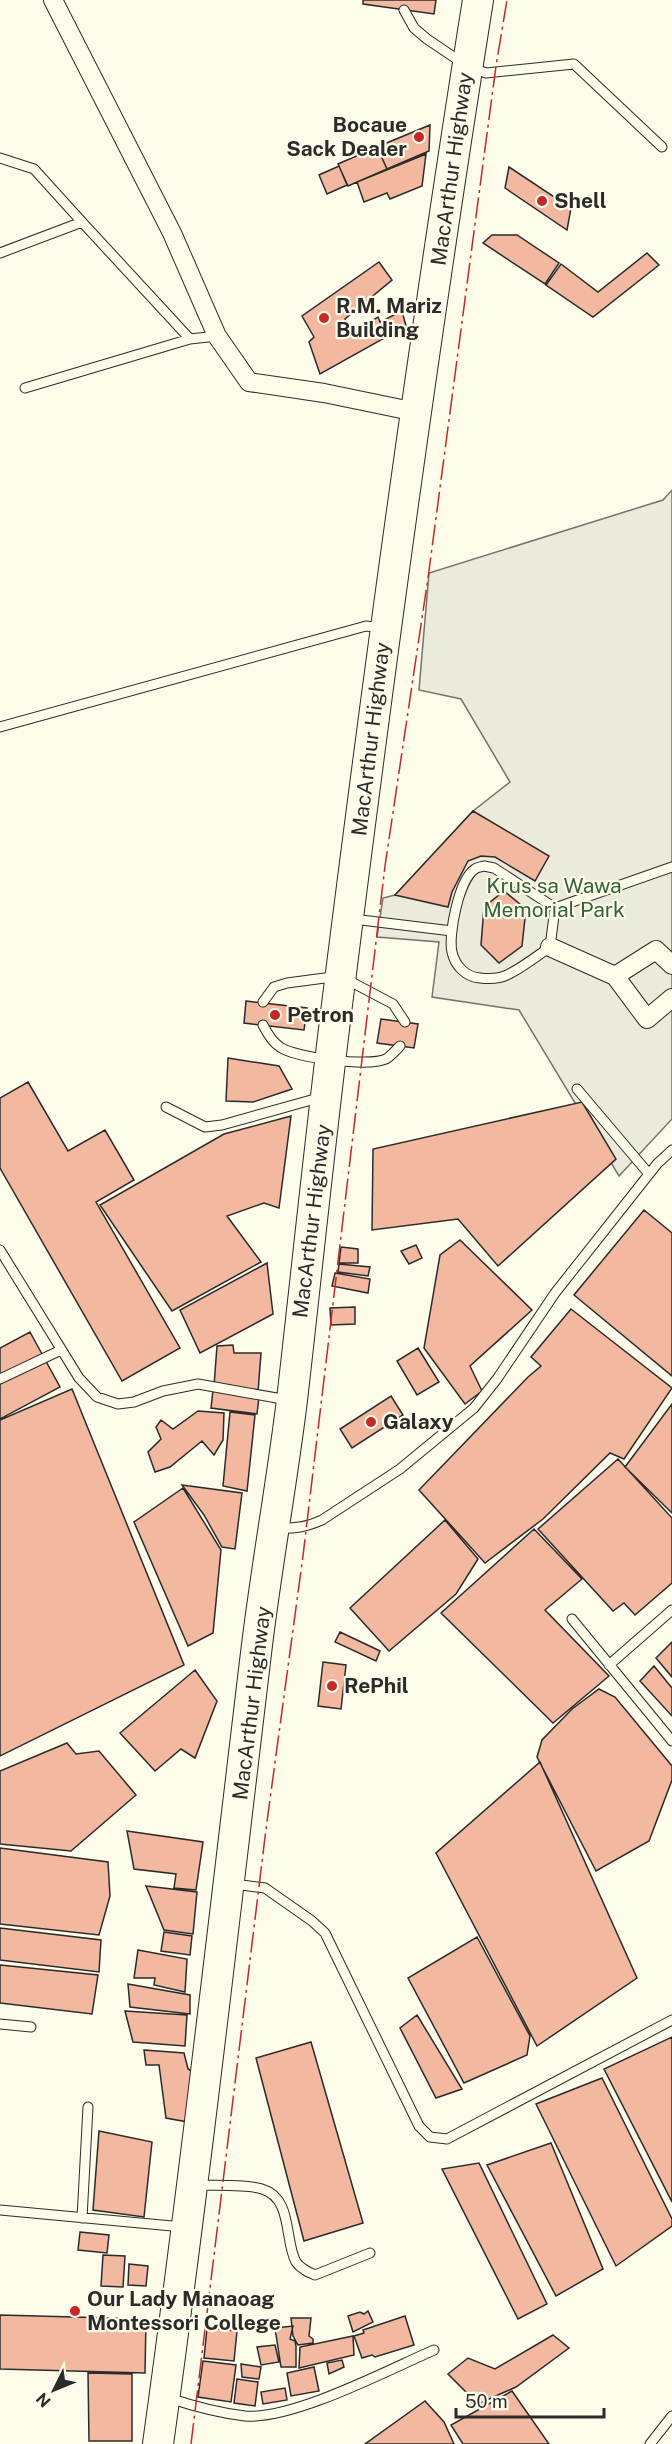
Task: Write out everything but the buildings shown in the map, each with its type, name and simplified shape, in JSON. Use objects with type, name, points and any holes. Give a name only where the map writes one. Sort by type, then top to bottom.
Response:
[{"type":"highway","name":"MacArthur Highway","points":[[158,2444],[230,1883],[258,1640],[291,1400],[340,976],[416,412],[478,0]]},
{"type":"street","points":[[52,0],[172,233],[217,336],[249,381],[324,393],[416,412]]},
{"type":"street","points":[[550,947],[615,976],[647,1019],[672,998]]},
{"type":"street","points":[[615,976],[656,950],[672,965]]},
{"type":"lane","points":[[404,10],[414,28],[467,66],[486,73],[574,64],[662,147]]},
{"type":"lane","points":[[0,158],[34,169],[190,339]]},
{"type":"lane","points":[[0,253],[82,222]]},
{"type":"lane","points":[[25,387],[190,339],[217,336]]},
{"type":"lane","points":[[0,727],[366,626],[386,628]]},
{"type":"lane","points":[[555,909],[672,867]]},
{"type":"lane","points":[[494,868],[555,909],[550,947],[507,975],[491,979],[472,977],[457,966],[451,951],[452,931],[459,895],[475,869],[494,868]]},
{"type":"lane","points":[[348,919],[452,931]]},
{"type":"lane","points":[[262,1002],[274,987],[287,983],[340,976],[393,1004],[405,1022]]},
{"type":"lane","points":[[263,1025],[270,1038],[280,1048],[330,1061],[372,1062],[387,1058],[400,1046]]},
{"type":"lane","points":[[577,1089],[649,1174]]},
{"type":"lane","points":[[166,1107],[205,1127],[222,1125],[326,1096]]},
{"type":"lane","points":[[275,1528],[294,1529],[322,1520],[400,1469],[474,1408],[497,1379],[555,1293],[649,1174],[672,1150]]},
{"type":"lane","points":[[0,1250],[79,1378],[98,1397],[118,1404],[134,1402],[163,1391],[198,1384],[291,1400]]},
{"type":"lane","points":[[0,1379],[61,1350]]},
{"type":"lane","points":[[609,1665],[672,1610]]},
{"type":"lane","points":[[572,1619],[672,1741]]},
{"type":"lane","points":[[230,1883],[265,1888],[312,1921],[325,1933],[419,2126],[430,2137],[447,2139],[672,2020]]},
{"type":"lane","points":[[0,2024],[31,2027]]},
{"type":"lane","points":[[82,2218],[88,2108]]},
{"type":"lane","points":[[191,2185],[261,2188],[274,2195],[285,2215],[296,2261],[304,2270],[315,2275],[370,2253]]},
{"type":"lane","points":[[0,2210],[186,2227]]},
{"type":"lane","points":[[164,2397],[193,2406],[247,2416],[283,2411],[313,2402],[434,2350]]},
{"type":"lane","points":[[650,2444],[672,2416]]},
{"type":"green space","name":"Krus sa Wawa Memorial Park","points":[[672,490],[672,1119],[619,1176],[519,1010],[432,997],[439,942],[377,937],[383,898],[395,895],[473,811],[510,782],[461,699],[419,690],[429,573],[663,500]]},
{"type":"power","points":[[191,2444],[266,1829],[303,1556],[385,866],[428,578],[496,66],[507,0]]},
{"type":"place","name":"Bocaue Sack Dealer","points":[[419,137]]},
{"type":"place","name":"Shell","points":[[542,201]]},
{"type":"place","name":"R.M. Mariz Building","points":[[324,318]]},
{"type":"place","name":"Petron","points":[[275,1015]]},
{"type":"place","name":"Galaxy","points":[[371,1422]]},
{"type":"place","name":"RePhil","points":[[332,1686]]},
{"type":"place","name":"Our Lady Manaoag Montessori College","points":[[75,2311]]}]
